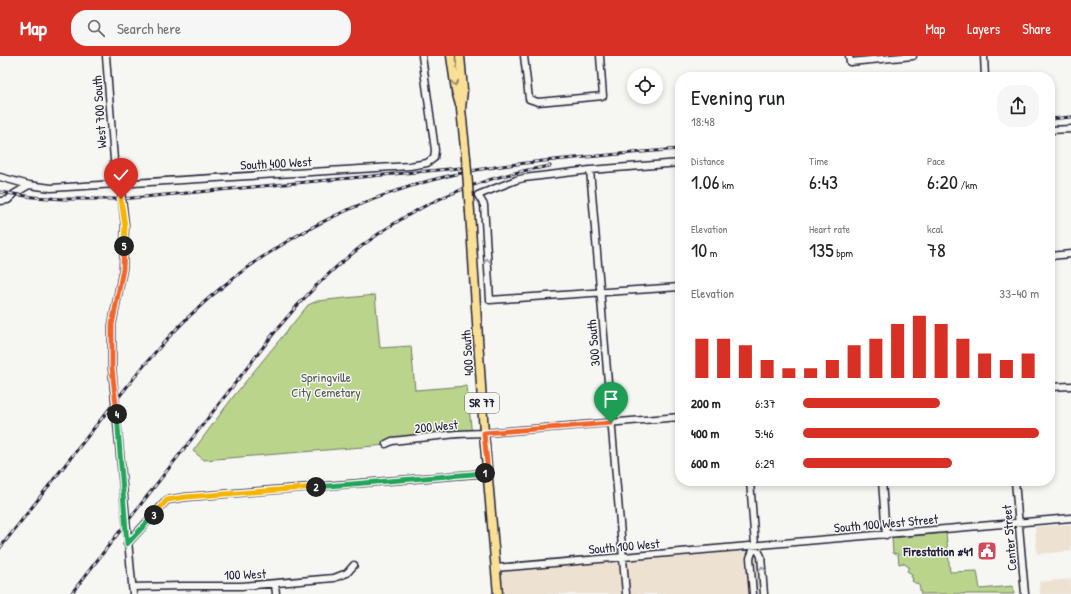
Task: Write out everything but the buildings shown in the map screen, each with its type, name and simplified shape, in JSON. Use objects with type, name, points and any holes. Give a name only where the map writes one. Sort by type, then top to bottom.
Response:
[{"type":"main road","name":"400 South","points":[[451,56],[456,91],[461,109],[466,158],[484,433],[498,594]]},
{"type":"main road","name":"400 South","points":[[460,56],[463,90],[461,109]]},
{"type":"street","name":"West 700 South","points":[[106,56],[115,173],[121,190],[125,226],[123,269],[112,325],[112,368],[132,591]]},
{"type":"street","name":"South 400 West","points":[[0,177],[30,185],[51,188],[410,166],[427,163],[434,158],[435,150],[422,56]]},
{"type":"street","points":[[524,56],[529,99],[538,102],[603,96],[600,56]]},
{"type":"street","points":[[849,59],[913,56]]},
{"type":"street","points":[[984,56],[985,72]]},
{"type":"street","points":[[1055,130],[1071,129]]},
{"type":"street","points":[[675,163],[590,170],[524,178],[478,195],[484,205],[490,300],[675,287]]},
{"type":"street","name":"300 South","points":[[590,170],[626,594]]},
{"type":"street","points":[[0,201],[8,200],[14,194],[30,185]]},
{"type":"street","points":[[1055,256],[1071,254]]},
{"type":"street","points":[[1055,387],[1071,386]]},
{"type":"street","name":"200 West","points":[[386,444],[392,441],[442,436],[675,417]]},
{"type":"street","points":[[127,544],[167,500],[193,496],[488,473]]},
{"type":"street","points":[[750,486],[755,545],[761,556],[764,594]]},
{"type":"street","points":[[882,486],[886,535]]},
{"type":"street","name":"Center Street","points":[[1015,486],[1025,594]]},
{"type":"street","name":"South 100 West Street","points":[[755,545],[1071,518]]},
{"type":"street","points":[[753,594],[750,558],[755,545]]},
{"type":"street","name":"South 100 West","points":[[496,568],[623,558],[755,545]]},
{"type":"street","name":"100 West","points":[[132,591],[183,586],[242,586],[275,584],[334,578],[347,572],[354,565]]},
{"type":"street","points":[[275,584],[276,594]]},
{"type":"shaded area","points":[[1071,524],[1071,551],[1037,554],[1035,527]]},
{"type":"shaded area","points":[[755,545],[762,594],[498,594],[496,568]]},
{"type":"shaded area","points":[[1071,579],[1071,594],[1040,594],[1039,582]]},
{"type":"green space","name":"Springville City Cemetary","points":[[375,295],[380,348],[411,346],[415,390],[467,386],[472,437],[393,442],[387,445],[204,460],[193,451],[233,397],[308,305],[317,301]]},
{"type":"green space","points":[[946,533],[950,572],[977,571],[980,589],[1013,586],[1014,594],[921,594],[919,585],[912,581],[912,574],[907,571],[909,567],[903,563],[899,564],[898,554],[893,553],[892,538]]},
{"type":"railway","points":[[1055,119],[1071,117]]},
{"type":"railway","points":[[0,548],[98,423],[167,339],[196,309],[228,282],[297,236],[334,216],[372,200],[412,186],[452,175],[516,164],[675,149]]},
{"type":"railway","points":[[71,594],[278,328],[305,297],[335,268],[366,243],[399,221],[433,202],[470,186],[509,174],[550,166]]},
{"type":"railway","points":[[0,192],[33,197],[64,199],[121,199],[460,168]]},
{"type":"place","name":"Firestation #41","points":[[987,551]]},
{"type":"route","points":[[121,199],[125,226],[123,269],[112,325],[112,368],[127,544],[167,500],[186,497],[488,473],[484,433],[611,423]]}]
